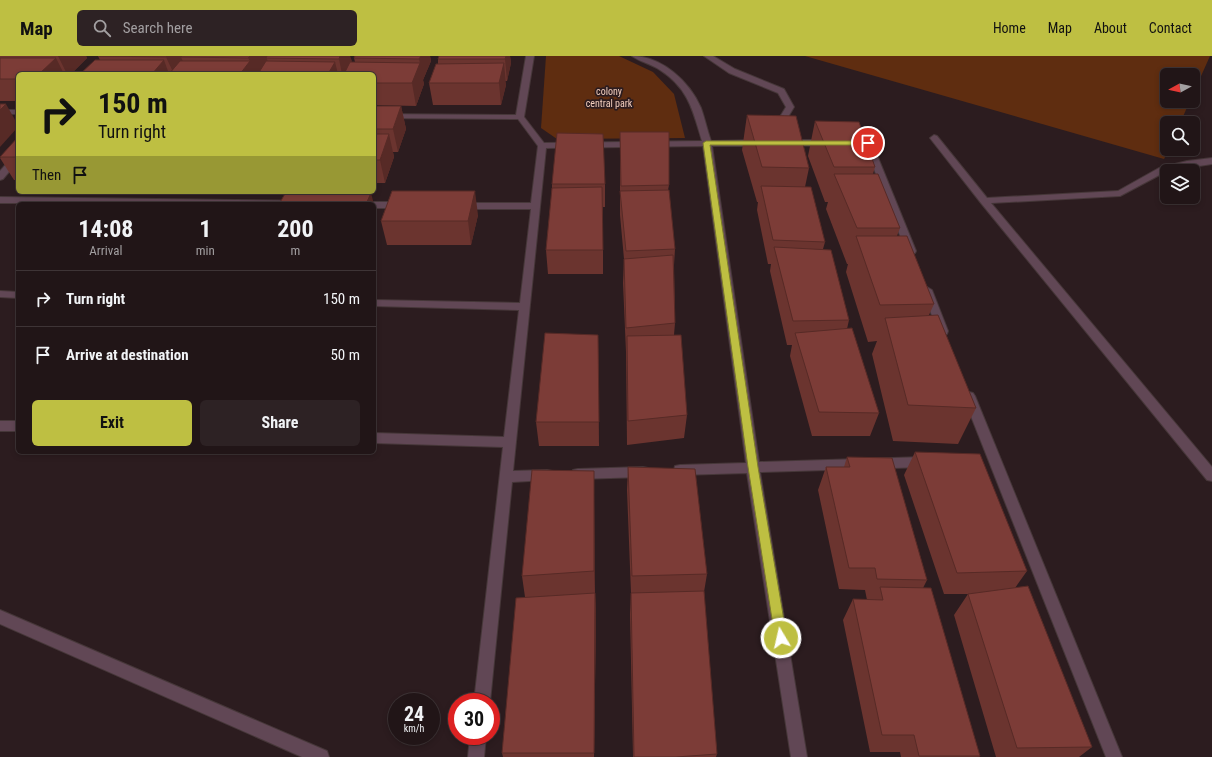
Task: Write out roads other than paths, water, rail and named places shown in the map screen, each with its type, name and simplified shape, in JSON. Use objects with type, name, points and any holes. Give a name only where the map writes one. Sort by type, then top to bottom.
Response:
[{"type":"street","points":[[483,693],[542,146],[520,118],[530,56]]},
{"type":"street","points":[[636,56],[653,61],[677,78],[695,104],[706,143],[753,467],[799,757]]},
{"type":"street","points":[[708,56],[732,71],[781,91],[790,107],[772,141]]},
{"type":"street","points":[[0,112],[16,112]]},
{"type":"street","points":[[376,116],[520,118]]},
{"type":"street","points":[[934,138],[984,201],[1212,476]]},
{"type":"street","points":[[542,146],[772,141],[868,143],[915,261]]},
{"type":"street","points":[[0,177],[16,158]]},
{"type":"street","points":[[984,201],[1103,195],[1120,192],[1162,170],[1187,164],[1212,162]]},
{"type":"street","points":[[0,200],[158,202]]},
{"type":"street","points":[[376,205],[412,205]]},
{"type":"street","points":[[451,206],[536,206]]},
{"type":"street","points":[[924,283],[947,342]]},
{"type":"street","points":[[0,294],[16,295]]},
{"type":"street","points":[[376,303],[525,307]]},
{"type":"street","points":[[965,386],[1114,757]]},
{"type":"street","points":[[1,426],[16,426]]},
{"type":"street","points":[[376,438],[510,442]]},
{"type":"street","points":[[979,460],[995,459]]},
{"type":"street","points":[[506,477],[940,461]]},
{"type":"street","points":[[0,618],[321,757]]},
{"type":"street","points":[[476,757],[477,745]]},
{"type":"park label","name":"colony central park","points":[[609,96]]}]
